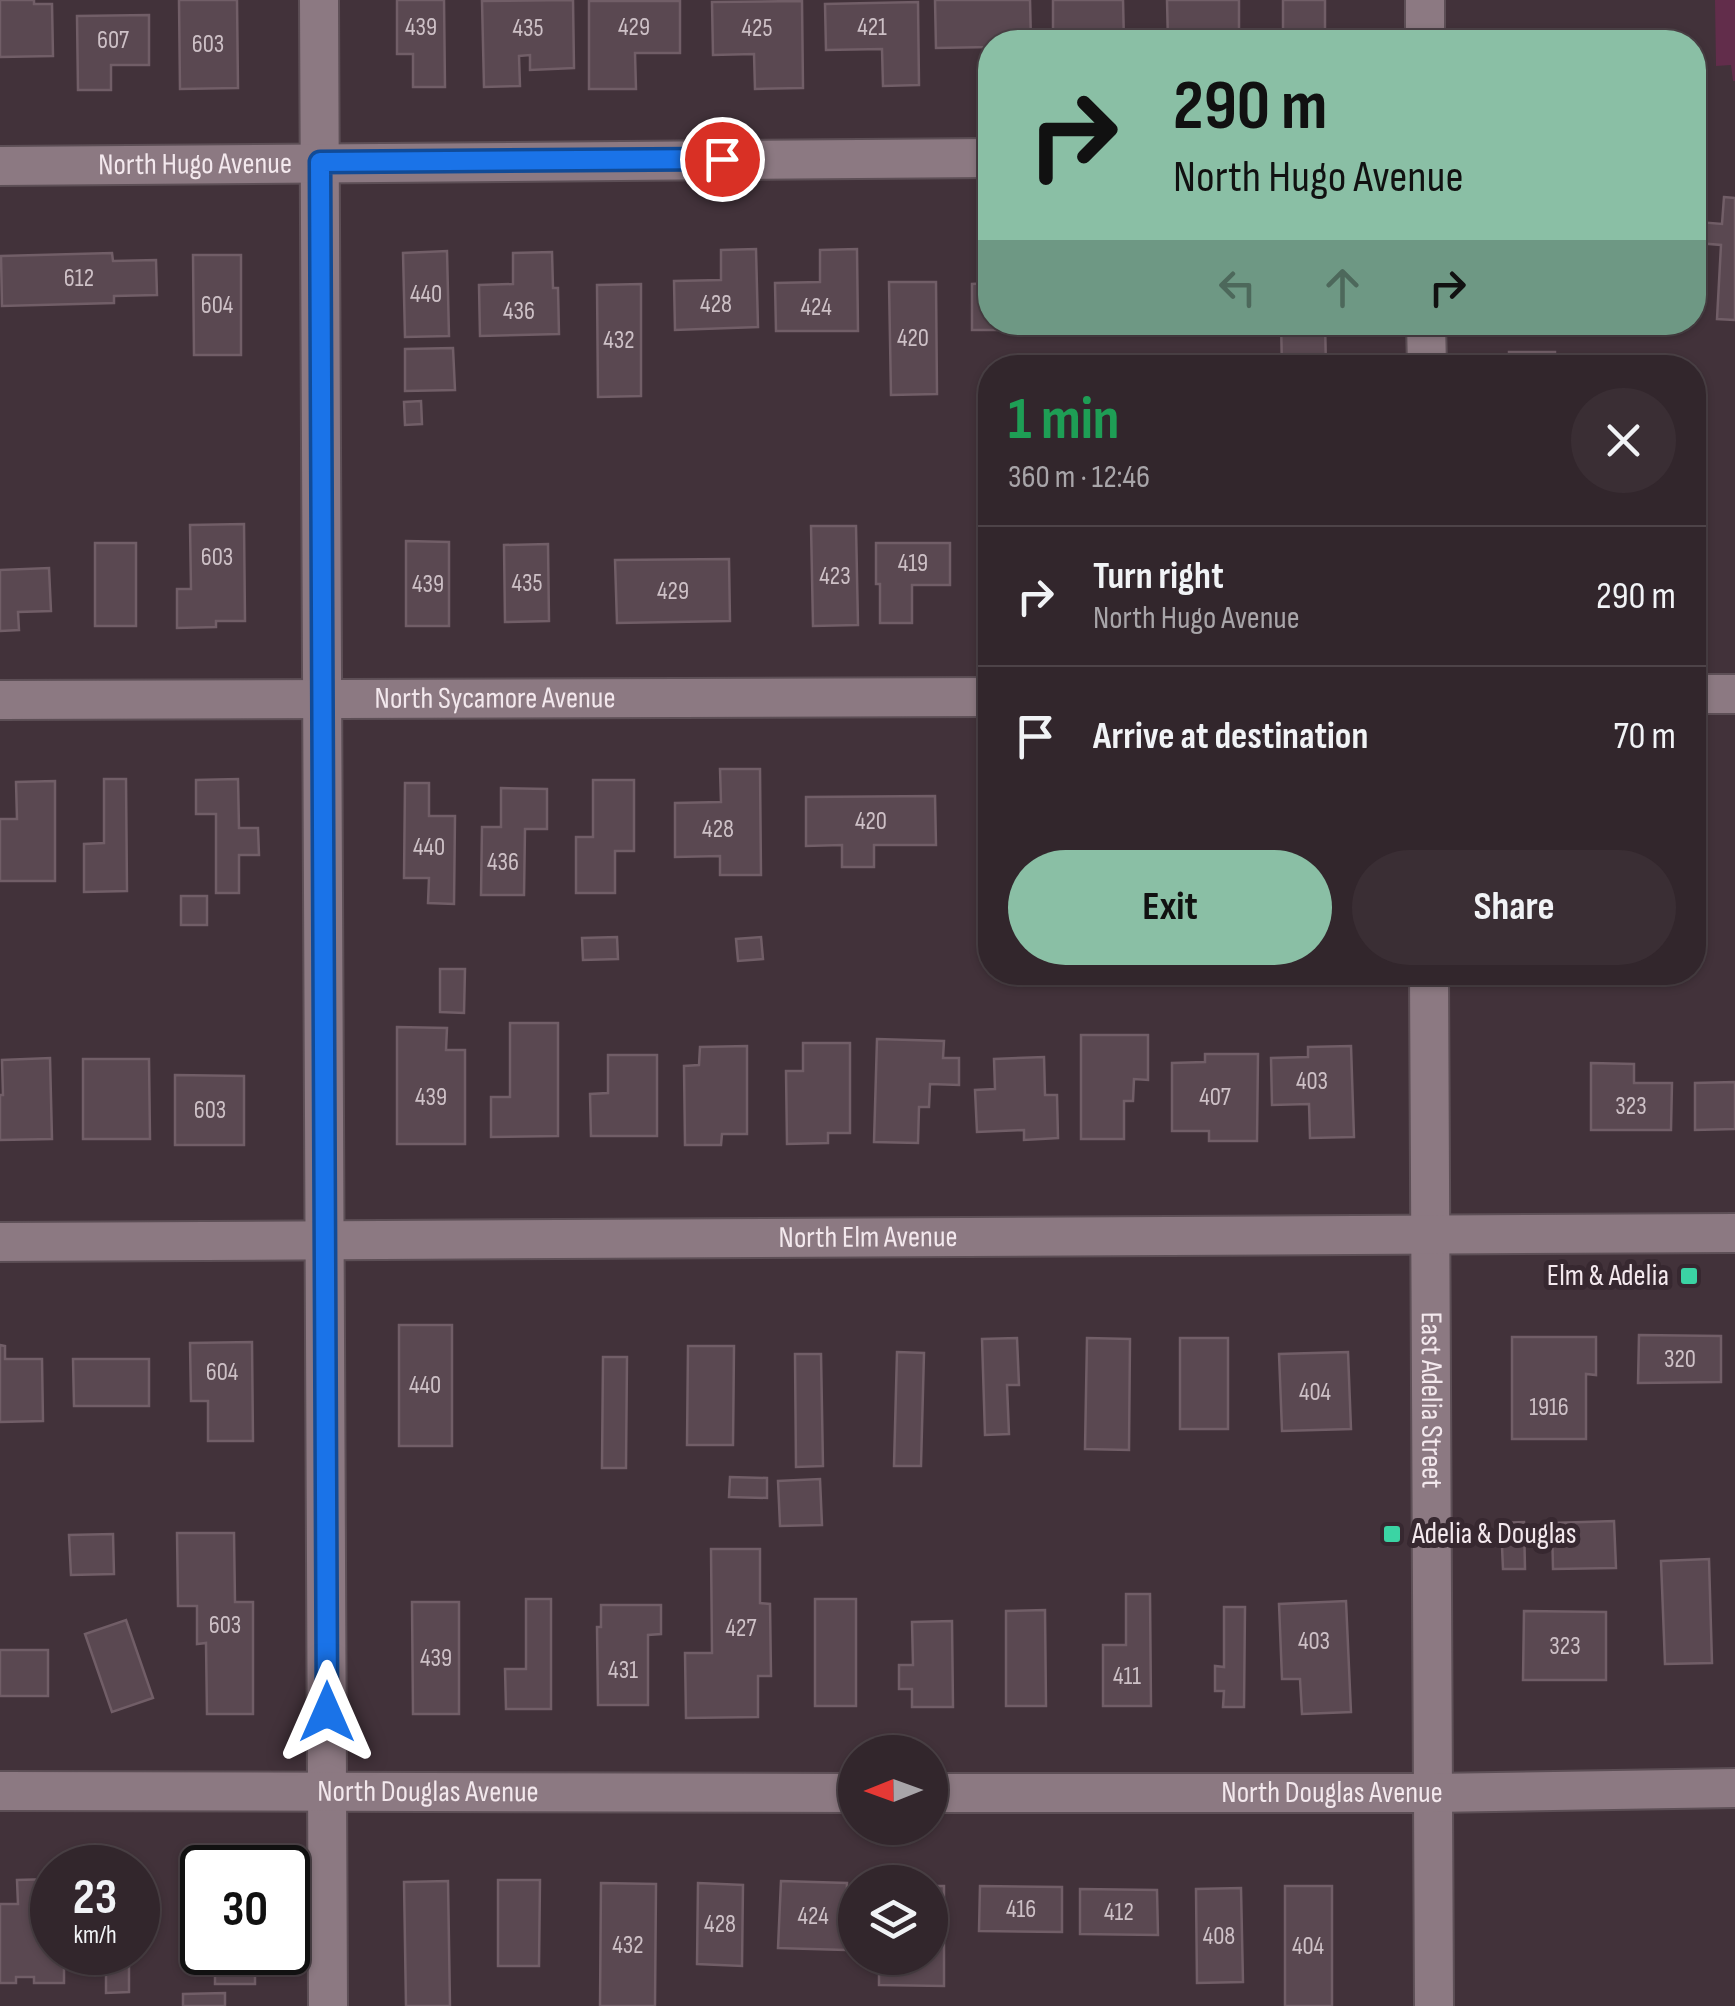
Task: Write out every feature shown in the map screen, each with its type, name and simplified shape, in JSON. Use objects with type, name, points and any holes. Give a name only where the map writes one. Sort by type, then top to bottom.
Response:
[{"type":"street","points":[[319,0],[328,2006]]},
{"type":"street","points":[[1425,0],[1425,30]]},
{"type":"street","name":"North Hugo Avenue","points":[[0,166],[978,158]]},
{"type":"street","points":[[1706,694],[1735,694]]},
{"type":"street","name":"North Sycamore Avenue","points":[[0,700],[978,697]]},
{"type":"street","name":"East Adelia Street","points":[[1430,985],[1434,2006]]},
{"type":"street","name":"North Elm Avenue","points":[[0,1242],[1735,1233]]},
{"type":"street","name":"North Douglas Avenue","points":[[948,1793],[1433,1793],[1735,1788]]},
{"type":"street","name":"North Douglas Avenue","points":[[0,1791],[838,1793]]},
{"type":"shaded area","points":[[1715,0],[1735,0],[1735,81],[1731,65],[1716,66]]},
{"type":"building","points":[[0,0],[52,4],[53,56],[0,57]]},
{"type":"building","points":[[179,0],[237,0],[238,88],[180,89]]},
{"type":"building","points":[[397,0],[444,0],[445,87],[413,87],[413,54],[397,54]]},
{"type":"building","points":[[573,0],[574,68],[530,70],[530,55],[519,56],[520,86],[484,87],[482,1]]},
{"type":"building","points":[[935,0],[1030,0],[1031,30],[978,30],[978,47],[936,48]]},
{"type":"building","points":[[1053,0],[1123,0],[1124,30],[1053,30]]},
{"type":"building","points":[[1167,0],[1239,0],[1239,30],[1168,30]]},
{"type":"building","points":[[1283,0],[1325,0],[1325,30],[1283,30]]},
{"type":"building","points":[[589,1],[680,1],[680,53],[635,53],[636,89],[589,89]]},
{"type":"building","points":[[802,1],[803,88],[755,89],[754,54],[713,55],[712,2]]},
{"type":"building","points":[[918,2],[919,85],[883,86],[882,49],[826,50],[825,4]]},
{"type":"building","points":[[149,15],[149,65],[111,65],[111,90],[78,90],[77,16]]},
{"type":"building","points":[[1724,197],[1735,198],[1735,320],[1717,319],[1721,245],[1706,244],[1706,223],[1722,224]]},
{"type":"building","points":[[756,249],[758,327],[675,330],[674,281],[721,280],[721,250]]},
{"type":"building","points":[[857,249],[858,331],[776,331],[775,283],[820,282],[820,250]]},
{"type":"building","points":[[447,251],[449,336],[405,337],[403,253]]},
{"type":"building","points":[[552,252],[559,334],[480,336],[479,285],[513,284],[513,253]]},
{"type":"building","points":[[112,253],[113,261],[156,260],[157,295],[114,296],[114,303],[2,306],[1,256]]},
{"type":"building","points":[[193,255],[241,255],[241,355],[194,355]]},
{"type":"building","points":[[889,282],[936,282],[937,394],[891,395]]},
{"type":"building","points":[[641,284],[641,396],[598,397],[597,285]]},
{"type":"building","points":[[972,284],[978,284],[978,330],[972,330]]},
{"type":"building","points":[[1281,335],[1325,335],[1326,355],[1282,355]]},
{"type":"building","points":[[453,348],[455,390],[405,391],[405,349]]},
{"type":"building","points":[[1509,352],[1555,352],[1555,355]]},
{"type":"building","points":[[421,401],[422,424],[405,425],[404,402]]},
{"type":"building","points":[[244,524],[245,621],[177,628],[177,589],[191,589],[190,525]]},
{"type":"building","points":[[811,526],[856,526],[858,625],[813,626]]},
{"type":"building","points":[[406,541],[449,542],[449,626],[406,626]]},
{"type":"building","points":[[95,543],[136,543],[136,626],[95,626]]},
{"type":"building","points":[[876,543],[950,543],[950,585],[912,585],[912,623],[880,623]]},
{"type":"building","points":[[548,544],[549,621],[505,622],[504,545]]},
{"type":"building","points":[[729,559],[730,621],[617,623],[615,560]]},
{"type":"building","points":[[49,568],[51,611],[18,612],[19,630],[0,631],[0,570]]},
{"type":"building","points":[[720,769],[760,769],[761,875],[720,875],[720,856],[675,857],[675,803],[721,802]]},
{"type":"building","points":[[104,779],[126,779],[127,891],[84,892],[84,844],[104,843]]},
{"type":"building","points":[[238,779],[239,828],[258,828],[259,855],[239,855],[239,893],[216,893],[216,814],[196,814],[196,780]]},
{"type":"building","points":[[593,780],[634,780],[634,851],[615,851],[615,893],[576,893],[576,837],[593,837]]},
{"type":"building","points":[[55,781],[55,881],[0,881],[0,819],[17,819],[16,782]]},
{"type":"building","points":[[405,783],[429,783],[429,816],[455,816],[454,904],[428,903],[429,878],[404,878]]},
{"type":"building","points":[[501,788],[547,789],[547,829],[525,829],[524,895],[481,895],[482,827],[501,827]]},
{"type":"building","points":[[935,796],[936,845],[874,845],[874,867],[842,867],[842,845],[806,846],[806,797]]},
{"type":"building","points":[[181,896],[207,896],[207,925],[181,925]]},
{"type":"building","points":[[617,937],[618,959],[583,960],[582,938]]},
{"type":"building","points":[[761,937],[763,959],[738,961],[736,939]]},
{"type":"building","points":[[440,969],[465,969],[464,1013],[440,1012]]},
{"type":"building","points":[[510,1023],[558,1023],[558,1136],[491,1137],[491,1097],[510,1097]]},
{"type":"building","points":[[397,1027],[447,1028],[446,1050],[465,1050],[465,1144],[397,1144]]},
{"type":"building","points":[[1081,1035],[1148,1035],[1148,1080],[1134,1079],[1133,1101],[1124,1101],[1124,1139],[1081,1139]]},
{"type":"building","points":[[877,1039],[944,1041],[943,1058],[959,1058],[959,1085],[930,1084],[929,1107],[919,1107],[918,1143],[874,1142]]},
{"type":"building","points":[[803,1043],[850,1043],[850,1133],[828,1133],[828,1143],[787,1144],[786,1071],[803,1071]]},
{"type":"building","points":[[747,1046],[747,1134],[722,1134],[721,1145],[685,1145],[684,1066],[699,1065],[700,1047]]},
{"type":"building","points":[[1351,1046],[1354,1137],[1310,1138],[1309,1104],[1272,1105],[1271,1058],[1308,1057],[1308,1047]]},
{"type":"building","points":[[1205,1054],[1258,1054],[1257,1141],[1209,1141],[1209,1131],[1172,1131],[1172,1063],[1205,1062]]},
{"type":"building","points":[[608,1055],[657,1055],[657,1136],[591,1136],[590,1094],[608,1093]]},
{"type":"building","points":[[1044,1057],[1045,1095],[1057,1095],[1058,1138],[1024,1140],[1024,1130],[977,1132],[975,1090],[995,1089],[994,1059]]},
{"type":"building","points":[[50,1058],[52,1139],[0,1140],[2,1060]]},
{"type":"building","points":[[83,1059],[149,1059],[150,1139],[83,1139]]},
{"type":"building","points":[[1591,1063],[1634,1064],[1634,1083],[1672,1083],[1671,1130],[1591,1130]]},
{"type":"building","points":[[175,1075],[244,1076],[244,1145],[175,1145]]},
{"type":"building","points":[[1735,1082],[1735,1129],[1695,1130],[1695,1083]]},
{"type":"building","points":[[399,1325],[452,1325],[452,1446],[399,1446]]},
{"type":"building","points":[[1639,1335],[1721,1336],[1721,1382],[1638,1383]]},
{"type":"building","points":[[1512,1337],[1596,1337],[1596,1375],[1586,1374],[1586,1439],[1512,1439]]},
{"type":"building","points":[[1017,1338],[1019,1385],[1007,1385],[1009,1434],[985,1435],[982,1339]]},
{"type":"building","points":[[1087,1338],[1130,1339],[1129,1450],[1085,1449]]},
{"type":"building","points":[[1180,1338],[1228,1338],[1228,1429],[1180,1429]]},
{"type":"building","points":[[252,1342],[253,1441],[208,1441],[208,1401],[191,1401],[190,1343]]},
{"type":"building","points":[[0,1345],[5,1346],[5,1359],[42,1359],[43,1421],[0,1422]]},
{"type":"building","points":[[688,1346],[734,1346],[733,1445],[687,1445]]},
{"type":"building","points":[[897,1352],[924,1353],[921,1466],[894,1466]]},
{"type":"building","points":[[1348,1352],[1351,1429],[1282,1431],[1279,1354]]},
{"type":"building","points":[[795,1354],[821,1354],[823,1466],[796,1467]]},
{"type":"building","points":[[603,1357],[627,1357],[626,1468],[602,1468]]},
{"type":"building","points":[[73,1359],[149,1359],[149,1406],[74,1406]]},
{"type":"building","points":[[730,1477],[767,1478],[767,1498],[729,1497]]},
{"type":"building","points":[[820,1479],[822,1525],[780,1526],[778,1481]]},
{"type":"building","points":[[1614,1521],[1616,1568],[1553,1569],[1552,1523]]},
{"type":"building","points":[[1524,1522],[1525,1569],[1503,1569],[1501,1523]]},
{"type":"building","points":[[177,1533],[234,1533],[235,1602],[253,1602],[253,1714],[207,1714],[206,1643],[197,1644],[197,1606],[178,1606]]},
{"type":"building","points":[[113,1534],[114,1574],[71,1575],[69,1535]]},
{"type":"building","points":[[711,1549],[760,1549],[760,1603],[770,1604],[771,1676],[758,1676],[758,1717],[686,1718],[685,1653],[712,1653]]},
{"type":"building","points":[[1709,1559],[1712,1663],[1665,1664],[1661,1561]]},
{"type":"building","points":[[1126,1594],[1150,1594],[1151,1706],[1103,1706],[1103,1645],[1126,1645]]},
{"type":"building","points":[[526,1599],[551,1599],[551,1709],[506,1709],[505,1669],[526,1669]]},
{"type":"building","points":[[815,1599],[856,1599],[856,1706],[815,1706]]},
{"type":"building","points":[[1346,1601],[1351,1712],[1302,1714],[1300,1679],[1282,1679],[1279,1604]]},
{"type":"building","points":[[412,1602],[459,1602],[459,1714],[413,1714]]},
{"type":"building","points":[[601,1605],[661,1605],[661,1634],[648,1635],[648,1705],[598,1705],[597,1627],[601,1627]]},
{"type":"building","points":[[1224,1607],[1245,1607],[1244,1707],[1223,1707],[1224,1691],[1215,1691],[1215,1666],[1224,1667]]},
{"type":"building","points":[[1045,1610],[1046,1706],[1006,1706],[1006,1611]]},
{"type":"building","points":[[1524,1611],[1606,1612],[1606,1680],[1523,1680]]},
{"type":"building","points":[[126,1620],[153,1698],[112,1712],[85,1634]]},
{"type":"building","points":[[952,1621],[953,1707],[912,1707],[912,1689],[899,1689],[899,1665],[913,1665],[912,1622]]},
{"type":"building","points":[[0,1650],[48,1650],[48,1696],[0,1696]]},
{"type":"building","points":[[17,1880],[30,1880],[30,1975],[64,1975],[64,1983],[34,1983],[34,1977],[16,1977],[16,1983],[0,1983],[0,1904],[18,1904]]},
{"type":"building","points":[[498,1880],[540,1880],[539,1966],[498,1966]]},
{"type":"building","points":[[448,1881],[450,2006],[406,2006],[404,1882]]},
{"type":"building","points":[[781,1881],[838,1883],[838,1950],[778,1948]]},
{"type":"building","points":[[601,1883],[656,1884],[655,2006],[600,2006]]},
{"type":"building","points":[[698,1883],[743,1885],[742,1966],[697,1964]]},
{"type":"building","points":[[980,1886],[1062,1887],[1062,1932],[979,1931]]},
{"type":"building","points":[[1285,1886],[1332,1886],[1332,2006],[1285,2006]]},
{"type":"building","points":[[1241,1888],[1243,1982],[1197,1983],[1196,1889]]},
{"type":"building","points":[[1080,1889],[1157,1890],[1158,1935],[1080,1934]]},
{"type":"building","points":[[106,1975],[129,1975],[129,1992],[106,1993]]},
{"type":"building","points":[[215,1975],[255,1975],[255,1984],[215,1984]]},
{"type":"building","points":[[879,1975],[944,1975],[944,1986],[879,1985]]},
{"type":"building","points":[[225,1993],[225,2006],[183,2006],[183,1994]]},
{"type":"place","name":"Elm & Adelia","points":[[1689,1276]]},
{"type":"place","name":"Adelia & Douglas","points":[[1392,1534]]},
{"type":"route","points":[[327,1712],[320,162],[722,159]]}]
